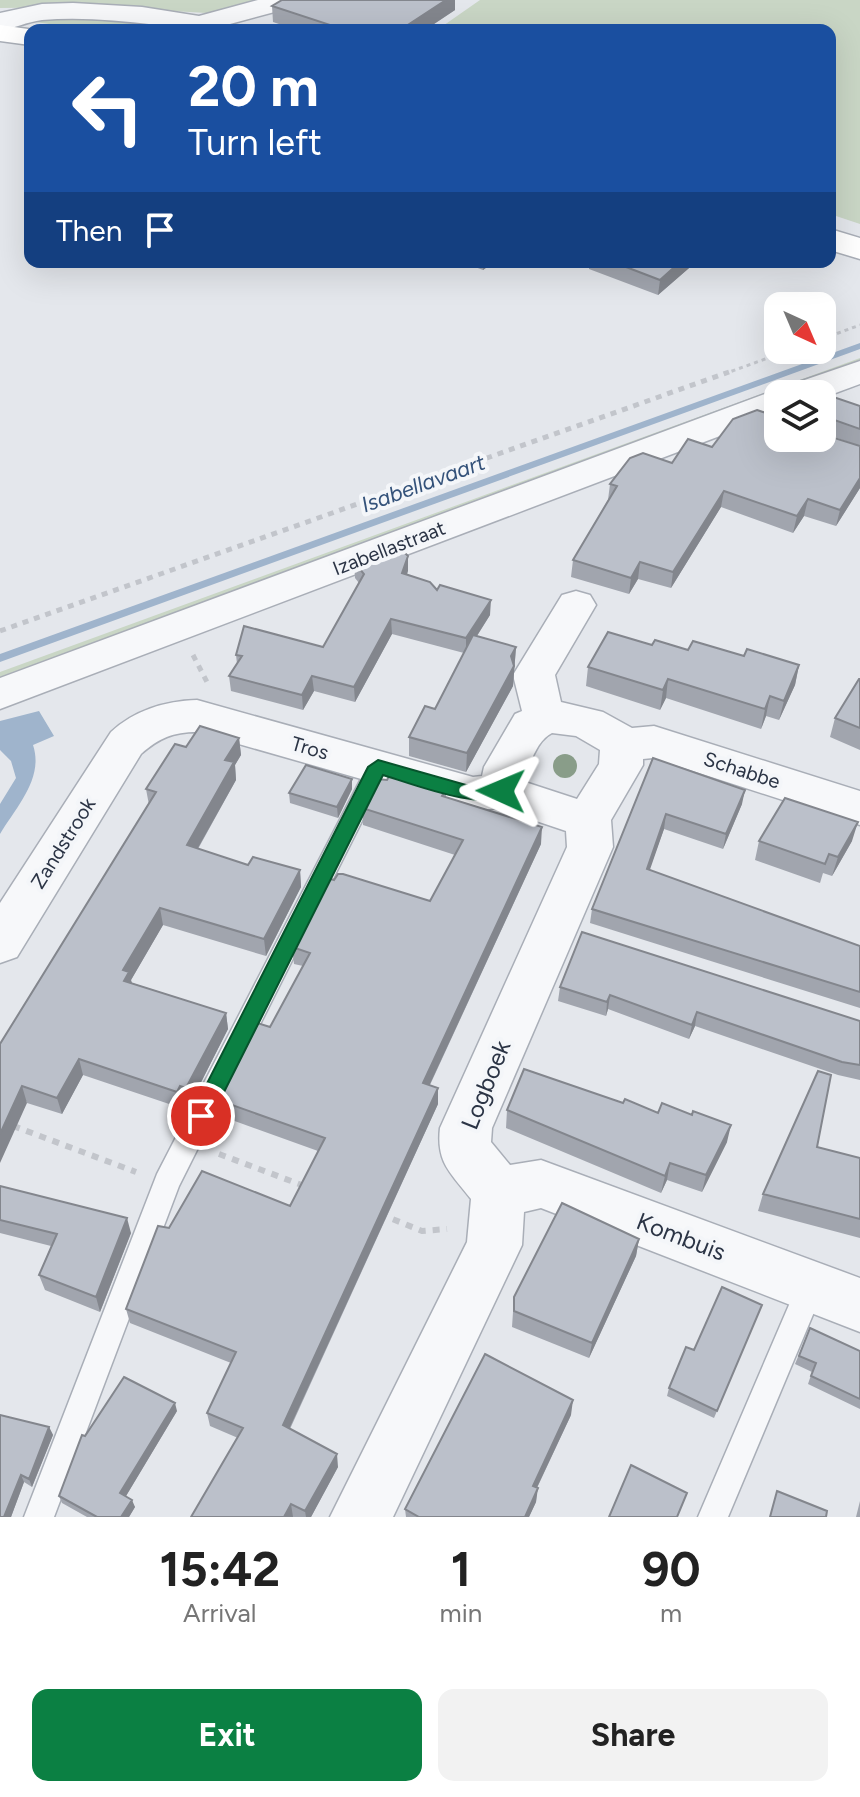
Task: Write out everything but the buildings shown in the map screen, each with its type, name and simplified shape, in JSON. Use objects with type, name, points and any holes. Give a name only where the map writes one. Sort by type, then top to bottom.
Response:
[{"type":"main road","points":[[0,33],[24,36]]},
{"type":"main road","points":[[836,241],[860,249]]},
{"type":"street","points":[[215,24],[223,15],[288,0]]},
{"type":"street","points":[[0,23],[16,14],[44,11],[136,12],[197,24]]},
{"type":"street","points":[[836,381],[860,372]]},
{"type":"street","name":"Izabellastraat","points":[[0,694],[764,416]]},
{"type":"street","points":[[547,717],[540,705],[534,675],[576,605]]},
{"type":"street","name":"Tros","points":[[126,743],[142,728],[170,716],[197,716],[473,794],[501,791]]},
{"type":"street","points":[[547,717],[569,717],[610,731],[622,745],[621,765],[588,819],[541,807],[501,791],[506,767],[530,725],[547,717]]},
{"type":"street","name":"Schabbe","points":[[622,745],[654,742],[860,808]]},
{"type":"street","name":"Zandstrook","points":[[0,943],[126,743]]},
{"type":"street","name":"Logboek","points":[[497,1208],[464,1149],[466,1128],[568,930],[590,847],[588,819]]},
{"type":"street","name":"Kombuis","points":[[497,1208],[541,1184],[836,1296]]},
{"type":"street","points":[[361,1517],[494,1245],[497,1208]]},
{"type":"lane","points":[[39,1517],[167,1183],[378,767]]},
{"type":"lane","points":[[713,1517],[836,1296]]},
{"type":"path","points":[[836,334],[860,325]]},
{"type":"path","points":[[0,631],[764,359]]},
{"type":"path","points":[[176,628],[183,635],[212,692],[197,716]]},
{"type":"path","points":[[0,1121],[167,1183]]},
{"type":"path","points":[[188,1142],[315,1190]]},
{"type":"path","points":[[372,1211],[422,1231],[497,1208]]},
{"type":"green space","points":[[0,0],[267,0],[207,13],[102,7],[0,8]]},
{"type":"green space","points":[[480,0],[860,0],[860,224],[836,216],[836,24],[446,24]]},
{"type":"green space","points":[[89,16],[181,24],[35,22],[44,18]]},
{"type":"green space","points":[[860,358],[860,366],[819,380],[800,380]]},
{"type":"green space","points":[[764,393],[764,399],[0,686],[0,672]]},
{"type":"water","points":[[39,711],[54,736],[33,745],[35,769],[32,780],[0,834],[0,804],[16,778],[11,761],[0,750],[0,721]]},
{"type":"waterway","name":"Isabellavaart","points":[[0,658],[860,346]]},
{"type":"route","points":[[201,1116],[378,767],[473,794],[501,791]]}]
